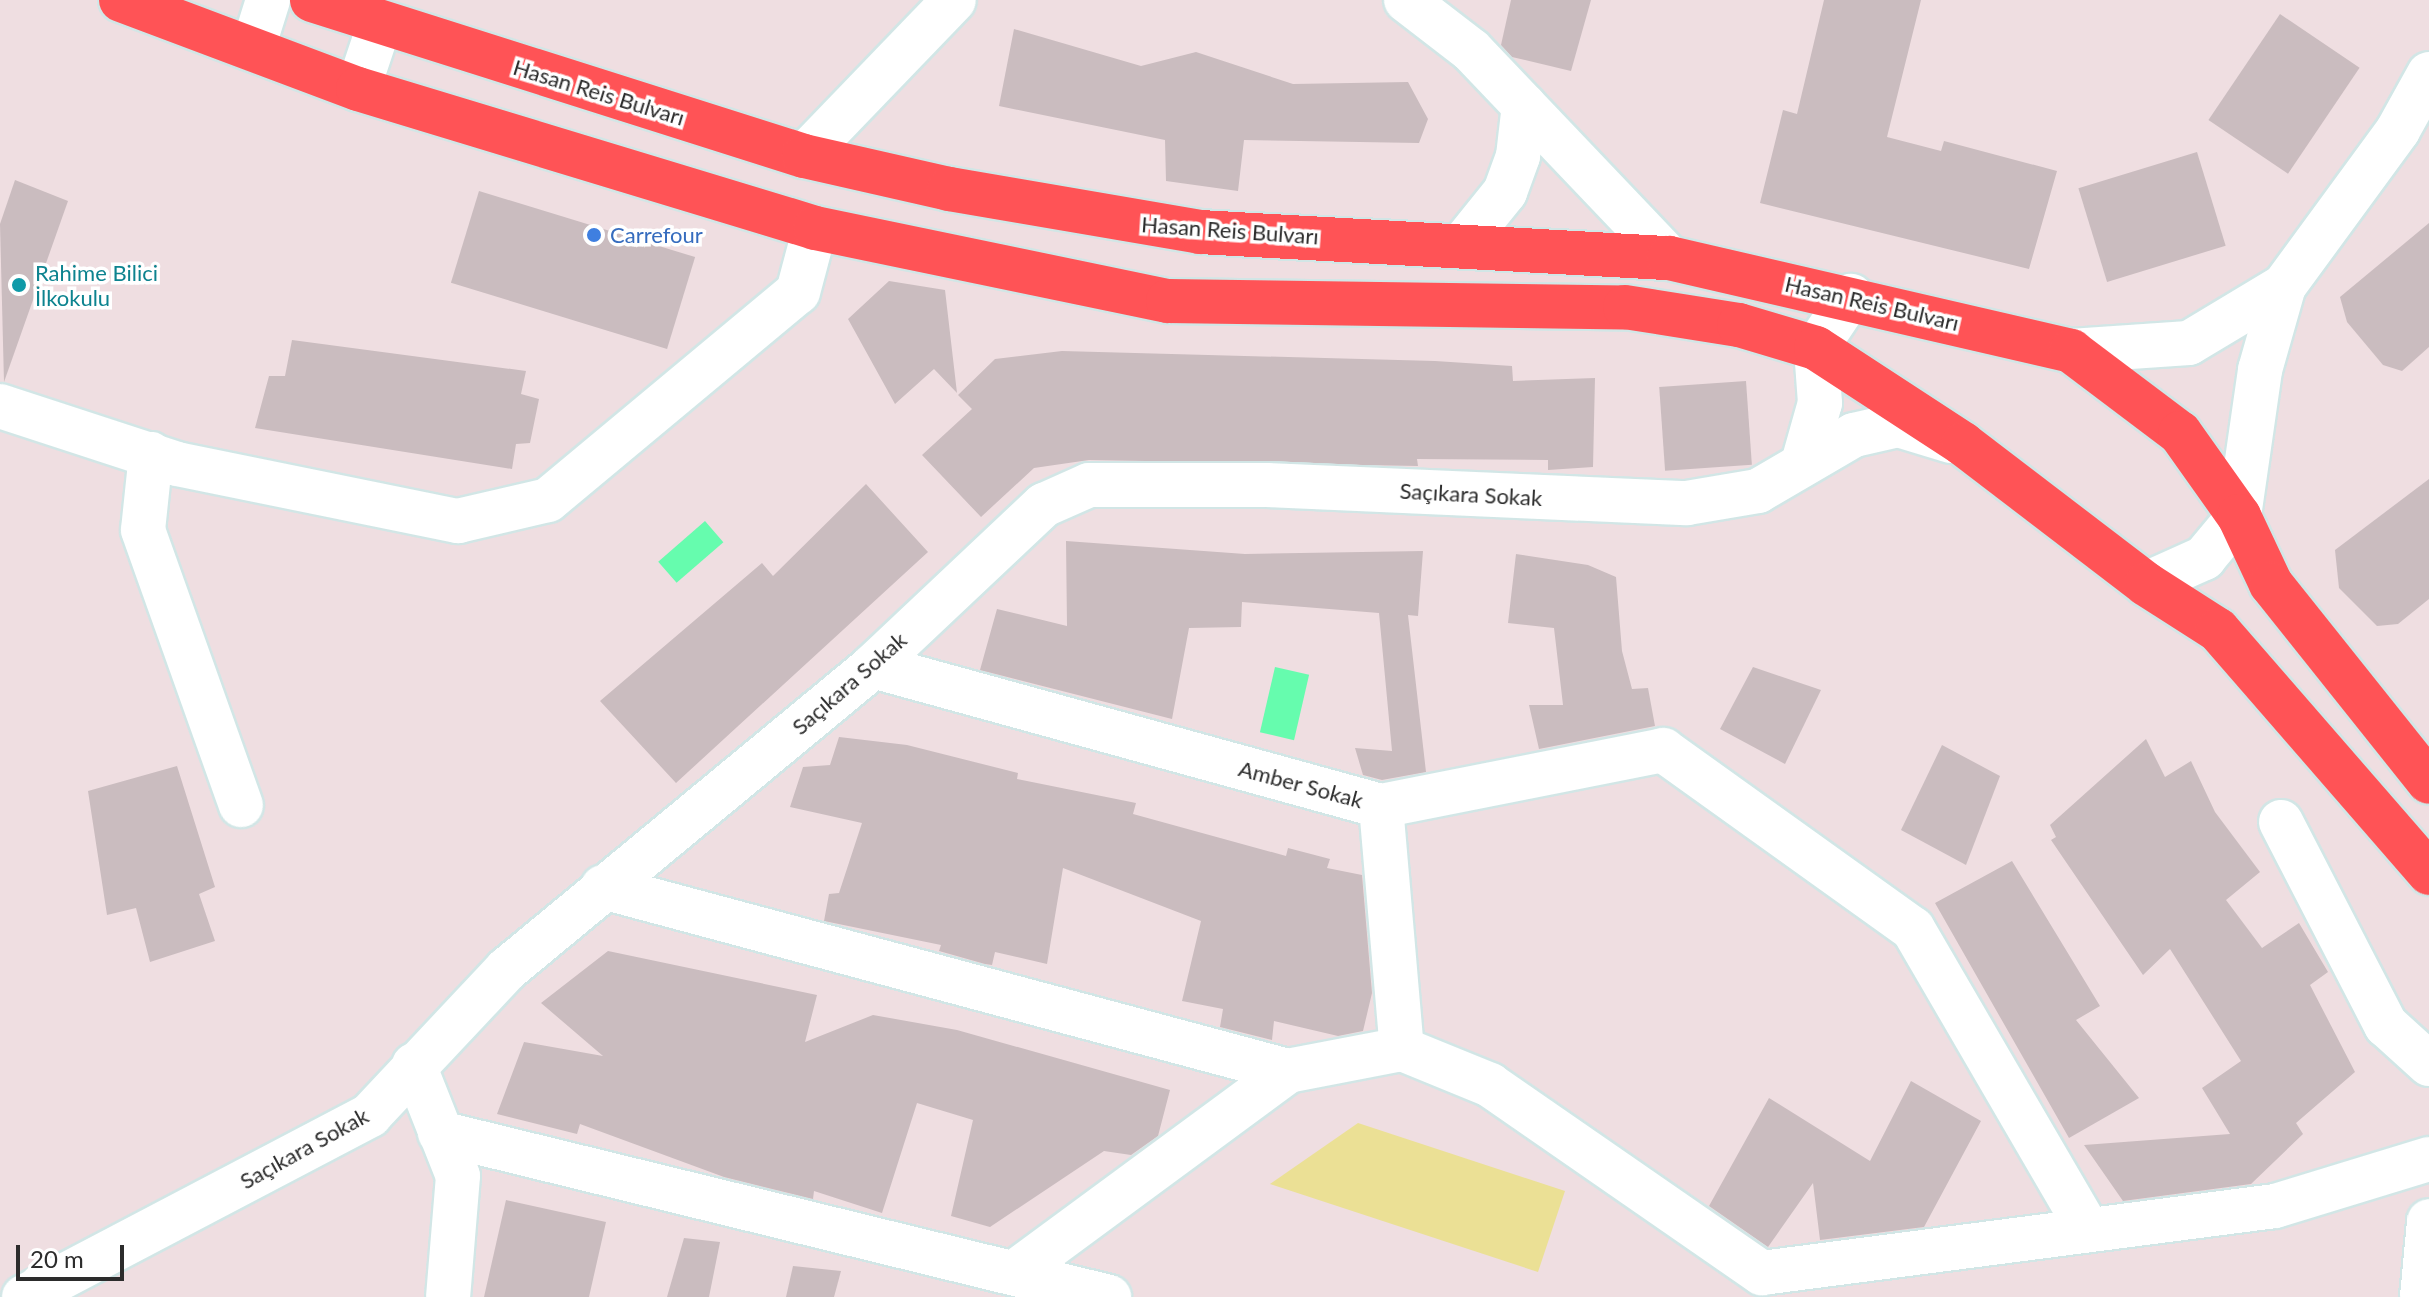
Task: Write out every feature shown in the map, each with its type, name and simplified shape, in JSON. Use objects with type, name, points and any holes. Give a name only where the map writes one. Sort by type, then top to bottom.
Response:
[{"type":"main road","points":[[121,0],[358,89],[815,228],[1168,301],[1625,307],[1739,325],[1816,348],[1963,444],[2146,584],[2218,630],[2429,873]]},
{"type":"main road","name":"Hasan Reis Bulvarı","points":[[312,0],[804,156],[1155,228],[1669,258],[1851,296],[2071,351]]},
{"type":"main road","points":[[2071,351],[2180,433],[2239,516],[2271,584],[2429,782]]},
{"type":"street","points":[[253,48],[268,0]]},
{"type":"street","points":[[804,156],[954,0]]},
{"type":"street","points":[[1406,0],[1471,50],[1669,258]]},
{"type":"street","points":[[358,89],[380,23]]},
{"type":"street","points":[[2146,584],[2204,558],[2239,516],[2260,370],[2284,286],[2398,130],[2429,74]]},
{"type":"street","points":[[1463,244],[1505,192],[1518,156],[1524,105]]},
{"type":"street","points":[[0,406],[151,454],[458,521],[548,500],[798,292],[815,228]]},
{"type":"street","points":[[2071,351],[2189,343],[2284,286]]},
{"type":"street","points":[[1803,463],[1820,403],[1816,348],[1851,296]]},
{"type":"street","name":"Saçıkara Sokak","points":[[24,1297],[370,1115],[506,970],[873,666],[1044,505],[1089,485],[1267,485],[1687,503],[1758,491],[1854,435],[1898,425],[1963,444]]},
{"type":"street","points":[[151,454],[143,530],[241,805]]},
{"type":"street","name":"Amber Sokak","points":[[873,666],[1381,806],[1402,1049]]},
{"type":"street","points":[[1381,806],[1663,750],[1913,929],[2088,1230]]},
{"type":"street","points":[[2281,822],[2386,1025],[2429,1064]]},
{"type":"street","points":[[603,887],[1288,1071]]},
{"type":"street","points":[[1014,1273],[1288,1071],[1402,1049],[1490,1085],[1762,1273],[2275,1206],[2429,1159]]},
{"type":"street","points":[[414,1065],[458,1176],[448,1297]]},
{"type":"street","points":[[440,1133],[1109,1297]]},
{"type":"street","points":[[2422,1297],[2429,1221]]},
{"type":"shaded area","points":[[705,521],[723,542],[677,583],[658,562]]},
{"type":"shaded area","points":[[1275,667],[1309,675],[1294,740],[1260,732]]},
{"type":"shaded area","points":[[1358,1123],[1565,1191],[1538,1272],[1270,1184]]},
{"type":"building","points":[[1511,0],[1591,0],[1571,71],[1512,57],[1501,45]]},
{"type":"building","points":[[1824,0],[1921,0],[1887,137],[1941,151],[1944,141],[2057,171],[2029,269],[1760,203],[1783,110],[1797,114]]},
{"type":"building","points":[[2280,14],[2360,68],[2288,174],[2208,120]]},
{"type":"building","points":[[1014,29],[1141,66],[1196,52],[1293,84],[1408,82],[1428,119],[1419,143],[1244,140],[1238,191],[1166,181],[1165,140],[999,106]]},
{"type":"building","points":[[2197,152],[2226,246],[2107,282],[2078,188]]},
{"type":"building","name":"Rahime Bilici İlkokulu","points":[[15,180],[68,201],[4,382],[0,224]]},
{"type":"building","points":[[479,191],[695,257],[667,349],[451,283]]},
{"type":"building","points":[[2429,223],[2429,347],[2402,371],[2383,365],[2347,322],[2340,297]]},
{"type":"building","points":[[889,281],[945,290],[957,393],[934,369],[895,404],[848,319]]},
{"type":"building","points":[[292,340],[526,371],[521,394],[539,399],[530,443],[516,444],[512,469],[255,428],[269,376],[285,376]]},
{"type":"building","points":[[1062,351],[1435,361],[1512,366],[1513,381],[1595,378],[1593,467],[1548,470],[1548,460],[1417,459],[1418,466],[1089,460],[1034,468],[981,517],[922,455],[972,409],[958,395],[995,359]]},
{"type":"building","points":[[1746,381],[1752,465],[1665,471],[1659,387]]},
{"type":"building","points":[[2429,479],[2429,599],[2398,624],[2377,626],[2339,588],[2335,550]]},
{"type":"building","points":[[866,484],[928,552],[676,783],[600,701],[762,563],[773,576]]},
{"type":"building","points":[[1066,541],[1245,554],[1423,551],[1418,616],[1408,615],[1426,772],[1382,780],[1363,775],[1355,748],[1392,751],[1379,613],[1242,602],[1241,627],[1189,628],[1172,719],[980,670],[997,609],[1067,626]]},
{"type":"building","points":[[1516,554],[1588,565],[1616,577],[1622,651],[1632,689],[1648,688],[1655,726],[1539,749],[1529,705],[1563,705],[1554,628],[1508,623]]},
{"type":"building","points":[[1753,667],[1821,690],[1785,764],[1720,729]]},
{"type":"building","points":[[839,737],[907,745],[1018,773],[1017,779],[1136,803],[1133,814],[1286,856],[1288,848],[1330,859],[1327,868],[1362,875],[1372,993],[1363,1031],[1338,1036],[1274,1021],[1272,1040],[1220,1027],[1223,1009],[1182,1001],[1201,921],[1063,868],[1047,964],[995,952],[992,965],[985,964],[939,951],[941,945],[824,921],[829,894],[839,893],[862,823],[790,807],[803,767],[830,765]]},
{"type":"building","points":[[2146,739],[2165,777],[2191,761],[2215,812],[2260,872],[2226,900],[2262,948],[2299,923],[2328,972],[2310,985],[2355,1072],[2296,1123],[2303,1134],[2251,1184],[2123,1201],[2084,1145],[2230,1134],[2202,1088],[2241,1061],[2170,949],[2143,975],[2051,840],[2056,837],[2050,825]]},
{"type":"building","points":[[1942,745],[2000,776],[1966,865],[1901,830]]},
{"type":"building","points":[[177,766],[215,887],[199,894],[215,941],[150,962],[136,908],[107,915],[88,791]]},
{"type":"building","points":[[2012,861],[2100,1006],[2076,1020],[2139,1098],[2069,1138],[1935,903]]},
{"type":"building","points":[[608,951],[817,995],[805,1042],[873,1015],[957,1030],[1170,1090],[1158,1136],[1131,1155],[1104,1151],[990,1227],[951,1216],[973,1120],[917,1103],[882,1213],[814,1191],[813,1199],[724,1177],[580,1124],[577,1134],[497,1114],[524,1042],[603,1056],[541,1003]]},
{"type":"building","points":[[1911,1081],[1981,1121],[1924,1227],[1820,1240],[1813,1183],[1768,1247],[1709,1206],[1769,1098],[1870,1161]]},
{"type":"building","points":[[506,1200],[606,1222],[589,1297],[484,1297]]},
{"type":"building","points":[[684,1238],[720,1242],[709,1297],[667,1297]]},
{"type":"building","points":[[793,1266],[841,1271],[834,1297],[786,1297]]},
{"type":"place","name":"Carrefour","points":[[594,235]]},
{"type":"place","name":"Rahime Bilici İlkokulu","points":[[19,285]]}]
